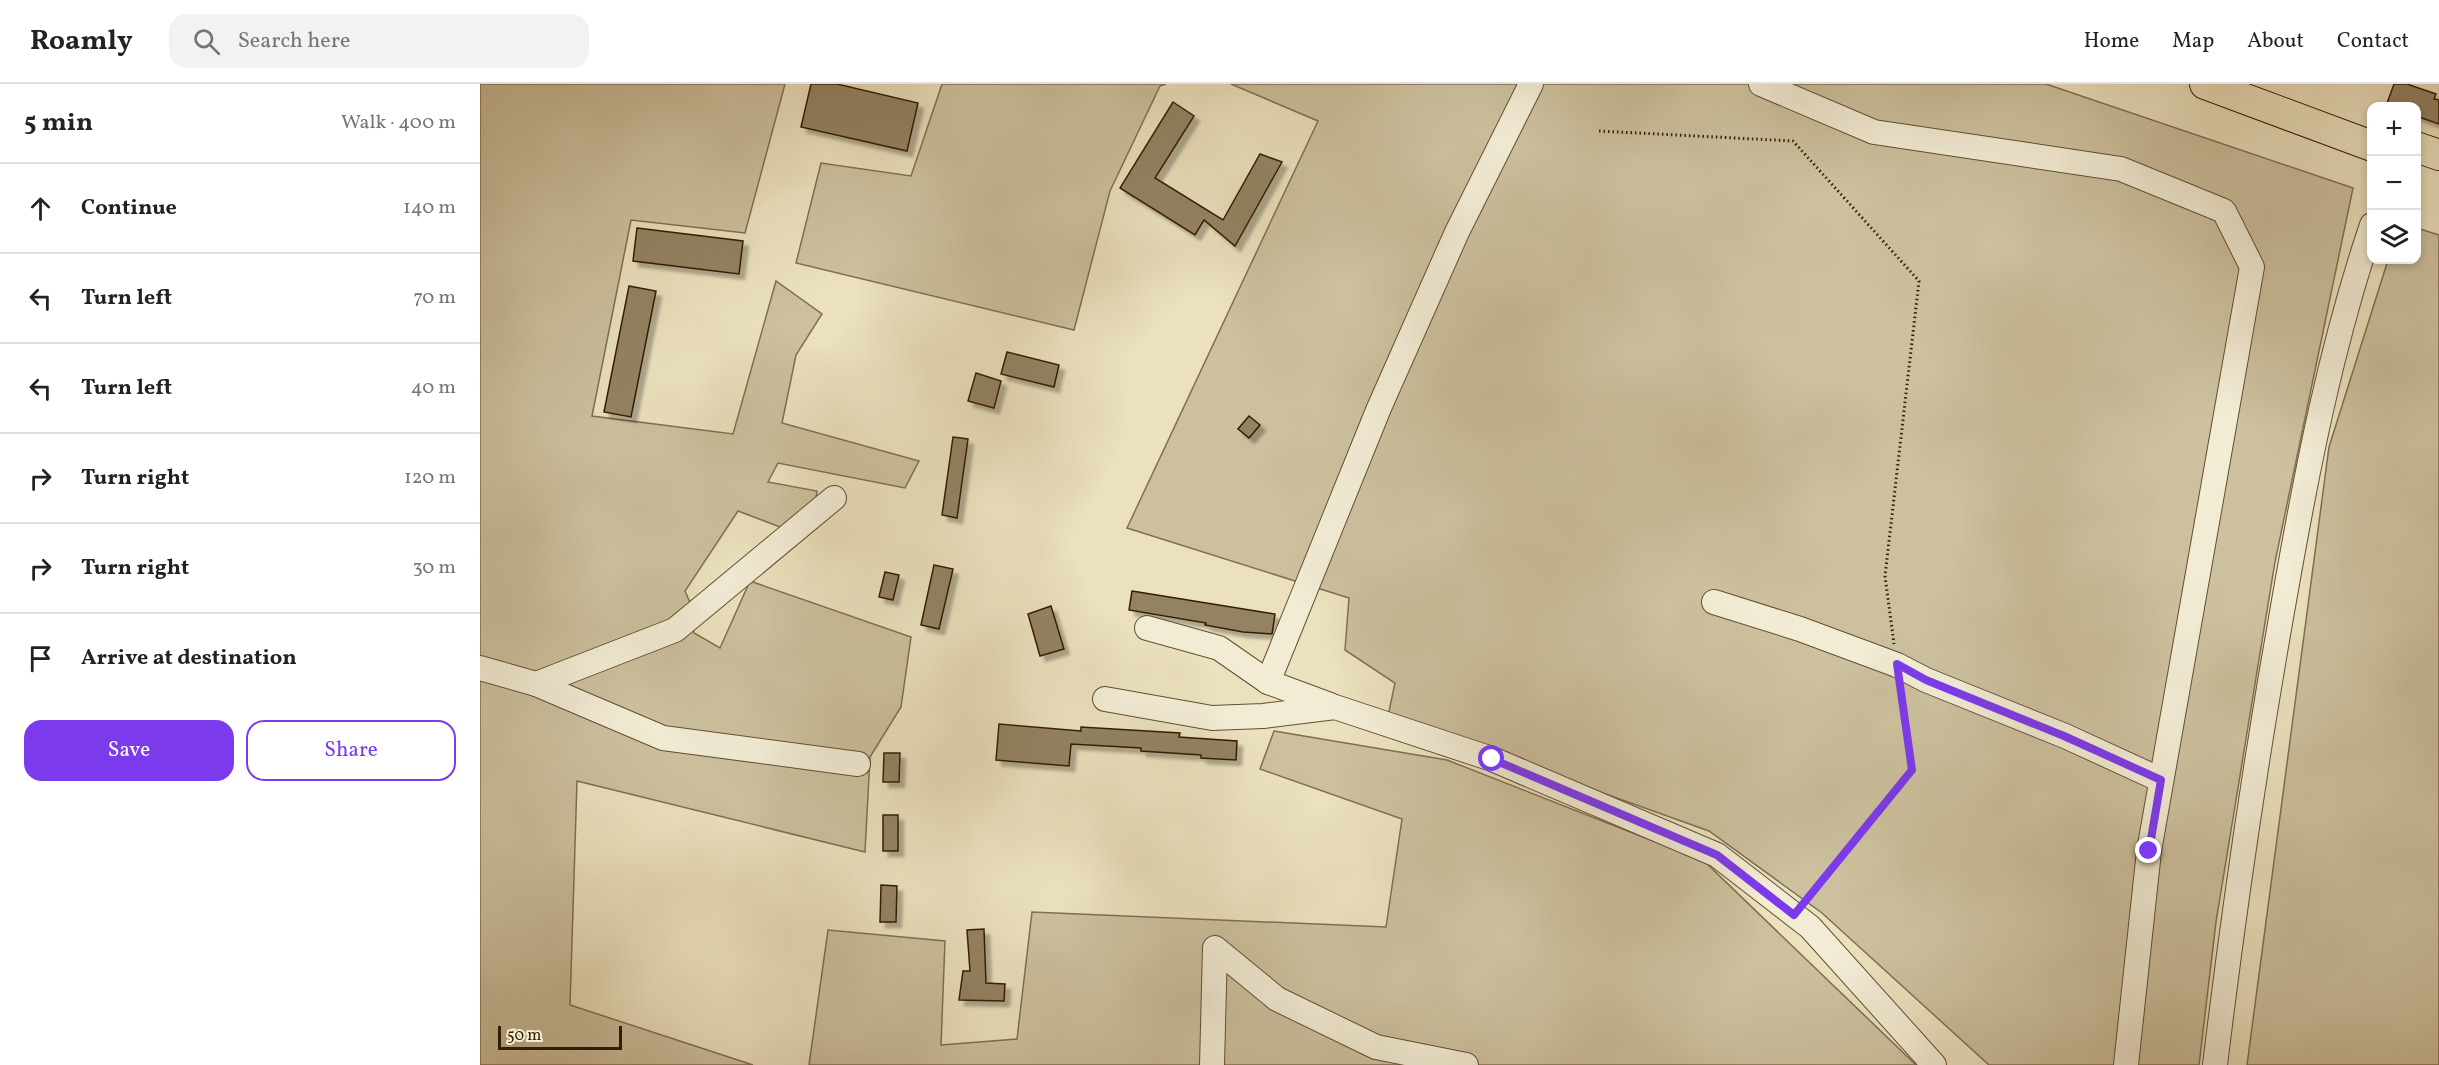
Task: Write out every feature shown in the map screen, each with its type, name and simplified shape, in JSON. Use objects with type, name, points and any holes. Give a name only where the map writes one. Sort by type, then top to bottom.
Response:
[{"type":"main road","points":[[2205,84],[2367,144]]},
{"type":"main road","points":[[2254,84],[2367,127]]},
{"type":"main road","points":[[2421,149],[2439,155]]},
{"type":"main road","points":[[2421,164],[2439,171]]},
{"type":"street","points":[[1268,682],[1383,398],[1457,232],[1531,84]]},
{"type":"street","points":[[1761,84],[1874,132],[2121,169],[2224,210],[2252,267],[2149,851],[2126,1065]]},
{"type":"street","points":[[2215,1065],[2238,877],[2299,515],[2327,380],[2349,294],[2367,240]]},
{"type":"street","points":[[536,684],[675,630],[834,498]]},
{"type":"street","points":[[1714,602],[1800,629],[1897,664],[1926,680],[2064,736],[2161,780]]},
{"type":"street","points":[[1147,628],[1219,648],[1268,682],[1335,707],[1492,759],[1717,855],[1810,927],[1934,1065]]},
{"type":"street","points":[[480,668],[536,684],[663,738],[858,764]]},
{"type":"street","points":[[1105,699],[1212,718],[1263,716],[1335,707]]},
{"type":"street","points":[[1212,1065],[1215,948],[1277,999],[1376,1047],[1466,1065]]},
{"type":"path","points":[[1599,131],[1793,141],[1919,281],[1885,576],[1912,770],[1794,915]]},
{"type":"shaded area","points":[[480,84],[785,84],[745,233],[631,220],[592,416],[733,434],[776,281],[822,314],[796,355],[782,423],[919,461],[905,488],[778,463],[768,482],[817,491],[815,506],[788,530],[738,511],[685,591],[691,605],[694,633],[720,648],[750,581],[911,637],[901,707],[870,757],[865,852],[577,781],[570,1005],[753,1065],[480,1065]]},
{"type":"shaded area","points":[[942,84],[1166,84],[1160,86],[1110,191],[1074,330],[796,263],[821,163],[911,176]]},
{"type":"shaded area","points":[[1231,84],[2046,84],[2353,188],[2275,562],[2216,922],[2199,1065],[1989,1065],[1822,913],[1709,831],[1388,716],[1395,683],[1345,650],[1349,598],[1127,528],[1318,121]]},
{"type":"shaded area","points":[[2421,229],[2439,235],[2439,1065],[2247,1065],[2329,447],[2387,264],[2421,264]]},
{"type":"shaded area","points":[[1274,731],[1447,760],[1704,861],[1916,1065],[809,1065],[828,930],[945,941],[941,1045],[1017,1039],[1032,912],[1386,927],[1402,819],[1260,769]]},
{"type":"building","points":[[811,84],[837,84],[918,103],[907,151],[801,127]]},
{"type":"building","points":[[2394,84],[2407,84],[2436,94],[2434,99],[2439,100],[2439,124],[2421,118],[2421,102],[2387,102]]},
{"type":"building","points":[[1173,102],[1194,116],[1155,178],[1223,220],[1260,154],[1282,162],[1235,246],[1204,220],[1195,235],[1120,188]]},
{"type":"building","points":[[637,228],[743,241],[739,274],[633,261]]},
{"type":"building","points":[[629,286],[656,291],[631,417],[604,412]]},
{"type":"building","points":[[1007,352],[1059,365],[1054,387],[1001,374]]},
{"type":"building","points":[[976,373],[1001,381],[994,408],[968,401]]},
{"type":"building","points":[[1249,416],[1260,425],[1249,438],[1238,429]]},
{"type":"building","points":[[953,437],[968,439],[957,518],[942,515]]},
{"type":"building","points":[[934,565],[953,569],[939,629],[921,625]]},
{"type":"building","points":[[885,572],[899,575],[893,600],[879,597]]},
{"type":"building","points":[[1132,591],[1275,614],[1272,634],[1243,632],[1205,625],[1206,623],[1129,610]]},
{"type":"building","points":[[1051,606],[1064,649],[1040,656],[1028,614]]},
{"type":"building","points":[[999,724],[1081,731],[1081,727],[1180,733],[1179,737],[1237,741],[1236,760],[1141,751],[1141,748],[1071,744],[1069,766],[996,760]]},
{"type":"building","points":[[884,753],[900,753],[899,782],[883,782]]},
{"type":"building","points":[[883,815],[898,815],[898,851],[883,851]]},
{"type":"building","points":[[881,885],[897,886],[896,922],[880,922]]},
{"type":"building","points":[[984,929],[986,983],[1005,984],[1004,1001],[959,1000],[963,971],[970,971],[967,930]]},
{"type":"route","points":[[1492,759],[1717,855],[1794,915],[1912,770],[1897,664],[1926,680],[2064,736],[2161,780],[2149,851]]}]
